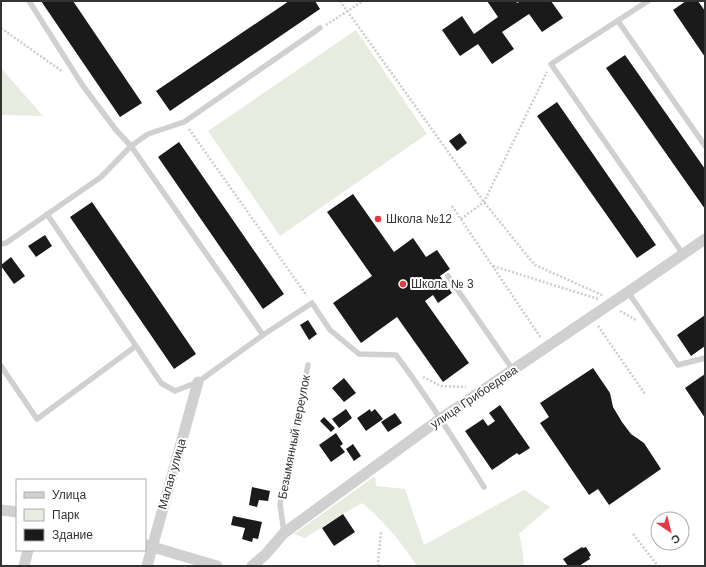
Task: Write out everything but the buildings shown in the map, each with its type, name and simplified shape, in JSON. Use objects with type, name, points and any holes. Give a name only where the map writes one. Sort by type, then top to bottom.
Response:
[{"type":"street","name":"улица Грибоедова","points":[[252,566],[265,555],[284,533],[440,419],[513,370],[607,302],[628,292],[705,239]]},
{"type":"street","name":"Малая улица","points":[[147,566],[148,546],[198,382]]},
{"type":"street","points":[[1,510],[16,512]]},
{"type":"street","points":[[148,546],[217,566]]},
{"type":"street","points":[[24,566],[28,551]]},
{"type":"lane","points":[[29,1],[83,86],[116,130],[131,146],[263,335]]},
{"type":"lane","points":[[648,1],[550,64],[683,254]]},
{"type":"lane","points":[[618,21],[705,146]]},
{"type":"lane","points":[[1,244],[6,243],[101,177],[131,146],[148,134],[184,122],[320,28]]},
{"type":"lane","points":[[47,214],[161,383],[175,391],[198,382],[263,335],[312,303],[330,330],[359,354],[396,355],[484,487]]},
{"type":"lane","points":[[448,276],[513,370]]},
{"type":"lane","points":[[628,292],[678,365],[705,358]]},
{"type":"lane","points":[[1,366],[37,419],[136,346]]},
{"type":"lane","name":"Безымянный переулок","points":[[284,533],[280,504],[308,365]]},
{"type":"path","points":[[340,1],[484,202],[529,258],[536,265],[607,302]]},
{"type":"path","points":[[355,6],[356,1]]},
{"type":"path","points":[[320,28],[363,1]]},
{"type":"path","points":[[1,28],[64,73]]},
{"type":"path","points":[[461,219],[484,202],[550,64]]},
{"type":"path","points":[[184,122],[312,303]]},
{"type":"path","points":[[452,206],[542,340]]},
{"type":"path","points":[[492,265],[607,302]]},
{"type":"path","points":[[597,324],[645,394]]},
{"type":"path","points":[[379,566],[380,532]]},
{"type":"path","points":[[633,534],[658,566]]},
{"type":"green space","points":[[356,30],[427,134],[280,236],[208,131]]},
{"type":"green space","points":[[1,68],[43,116],[1,115]]},
{"type":"green space","points":[[375,476],[376,486],[405,489],[424,545],[524,490],[550,507],[519,534],[524,566],[417,566],[392,532],[362,503],[305,538],[294,534]]},
{"type":"place","name":"Школа №12","points":[[378,219]]},
{"type":"place","name":"Школа № 3","points":[[403,284]]}]
